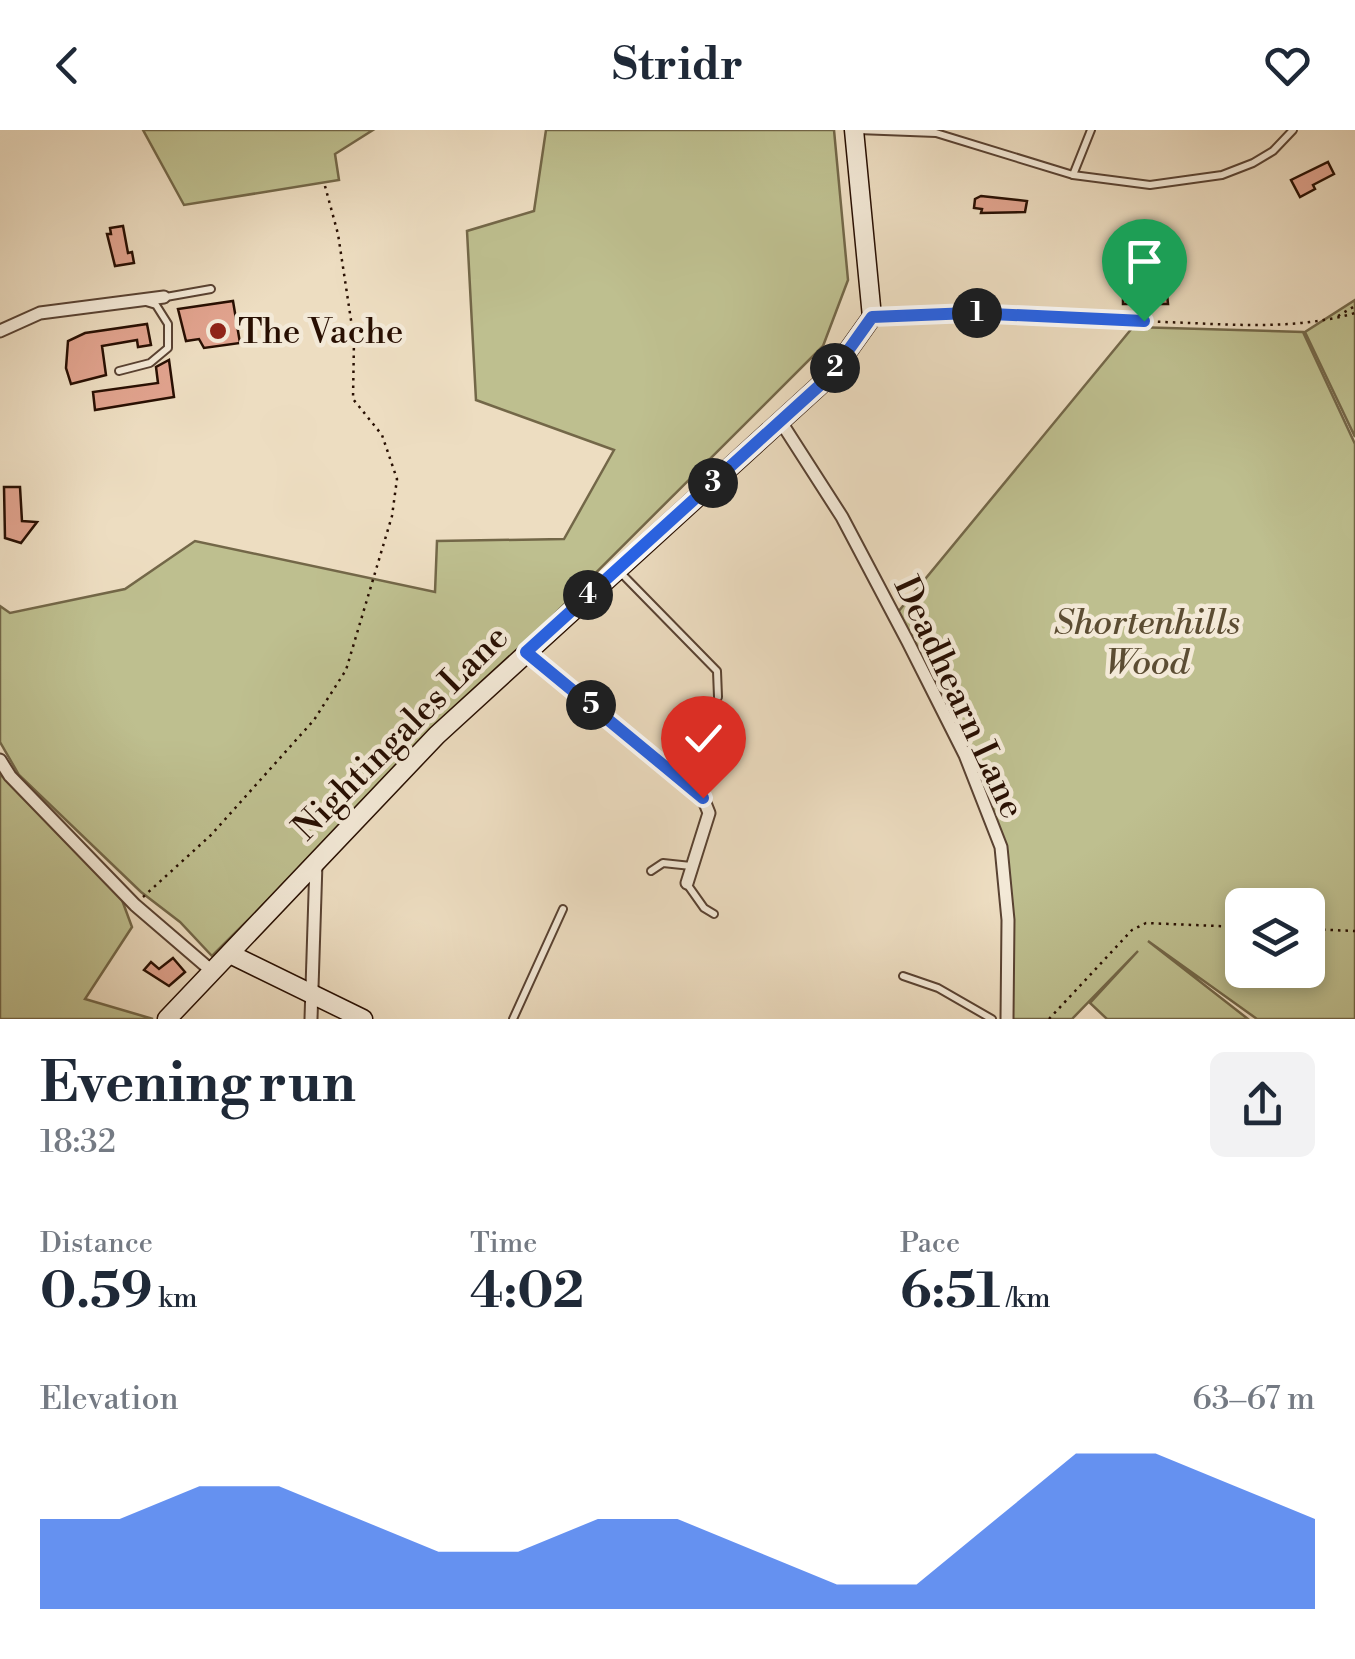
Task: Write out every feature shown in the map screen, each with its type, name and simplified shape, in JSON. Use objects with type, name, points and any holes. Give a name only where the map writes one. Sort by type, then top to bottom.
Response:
[{"type":"main road","points":[[855,130],[872,317]]},
{"type":"main road","name":"Nightingales Lane","points":[[167,1019],[437,735],[830,376],[872,317]]},
{"type":"main road","points":[[230,954],[363,1019]]},
{"type":"street","points":[[0,330],[40,313],[164,297]]},
{"type":"street","name":"Deadhearn Lane","points":[[781,422],[842,518],[908,642],[965,755],[1001,847],[1008,920],[1007,1019]]},
{"type":"street","points":[[526,652],[703,798],[709,813],[687,883]]},
{"type":"street","points":[[0,760],[10,776],[135,905],[213,972]]},
{"type":"street","points":[[311,1019],[316,861]]},
{"type":"lane","points":[[855,130],[936,133],[1073,175],[1150,185],[1222,175],[1273,152],[1293,130]]},
{"type":"lane","points":[[1073,175],[1092,130]]},
{"type":"lane","points":[[164,297],[211,289]]},
{"type":"lane","points":[[118,372],[150,363],[168,348],[164,315],[156,305],[140,301]]},
{"type":"lane","points":[[617,568],[717,671],[718,697]]},
{"type":"lane","points":[[651,870],[663,863],[692,866]]},
{"type":"lane","points":[[687,883],[704,908],[714,914]]},
{"type":"lane","points":[[513,1019],[562,909]]},
{"type":"lane","points":[[903,976],[938,988],[992,1019]]},
{"type":"path","points":[[135,905],[211,835],[314,720],[346,670],[392,516],[397,479],[382,435],[353,399],[354,340],[338,234],[324,186]]},
{"type":"path","points":[[872,317],[970,313],[1264,326],[1333,319],[1355,308]]},
{"type":"path","points":[[1049,1019],[1132,930],[1146,924],[1225,926]]},
{"type":"path","points":[[1325,930],[1355,931]]},
{"type":"green space","points":[[143,130],[373,130],[335,154],[339,180],[184,205]]},
{"type":"green space","points":[[546,130],[834,130],[848,280],[823,346],[212,956],[19,775],[0,742],[0,606],[10,613],[125,589],[195,541],[435,592],[437,541],[564,539],[614,450],[476,400],[467,231],[534,211]]},
{"type":"green space","points":[[1355,300],[1355,437],[1305,332]]},
{"type":"green space","name":"Shortenhills Wood","points":[[1133,327],[1303,332],[1355,444],[1355,1019],[1257,1019],[1148,941],[1248,1019],[1107,1019],[1090,1003],[1138,951],[1072,1019],[1012,1019],[1013,919],[1005,850],[898,612]]},
{"type":"green space","points":[[0,774],[122,900],[132,927],[85,999],[153,1019],[0,1019]]},
{"type":"building","points":[[1328,162],[1334,174],[1300,197],[1291,180]]},
{"type":"building","points":[[981,196],[1027,201],[1025,212],[981,213],[982,209],[974,208],[975,199]]},
{"type":"building","points":[[123,226],[134,263],[115,266],[107,234],[111,234],[110,228]]},
{"type":"building","points":[[1123,286],[1148,286],[1148,294],[1167,294],[1168,304],[1123,304]]},
{"type":"building","name":"The Vache","points":[[233,301],[240,343],[204,348],[199,339],[186,341],[178,309]]},
{"type":"building","points":[[147,324],[151,345],[138,347],[137,340],[102,346],[106,375],[71,384],[66,368],[68,341],[85,333]]},
{"type":"building","points":[[169,360],[174,397],[95,410],[93,392],[158,383],[156,367]]},
{"type":"building","points":[[4,487],[20,487],[22,521],[37,522],[21,543],[5,538]]},
{"type":"building","points":[[173,958],[185,972],[169,986],[144,970],[151,962],[159,969]]},
{"type":"place","name":"The Vache","points":[[218,331]]},
{"type":"route","points":[[703,798],[526,652],[830,376],[872,317],[970,313],[1144,321]]}]
